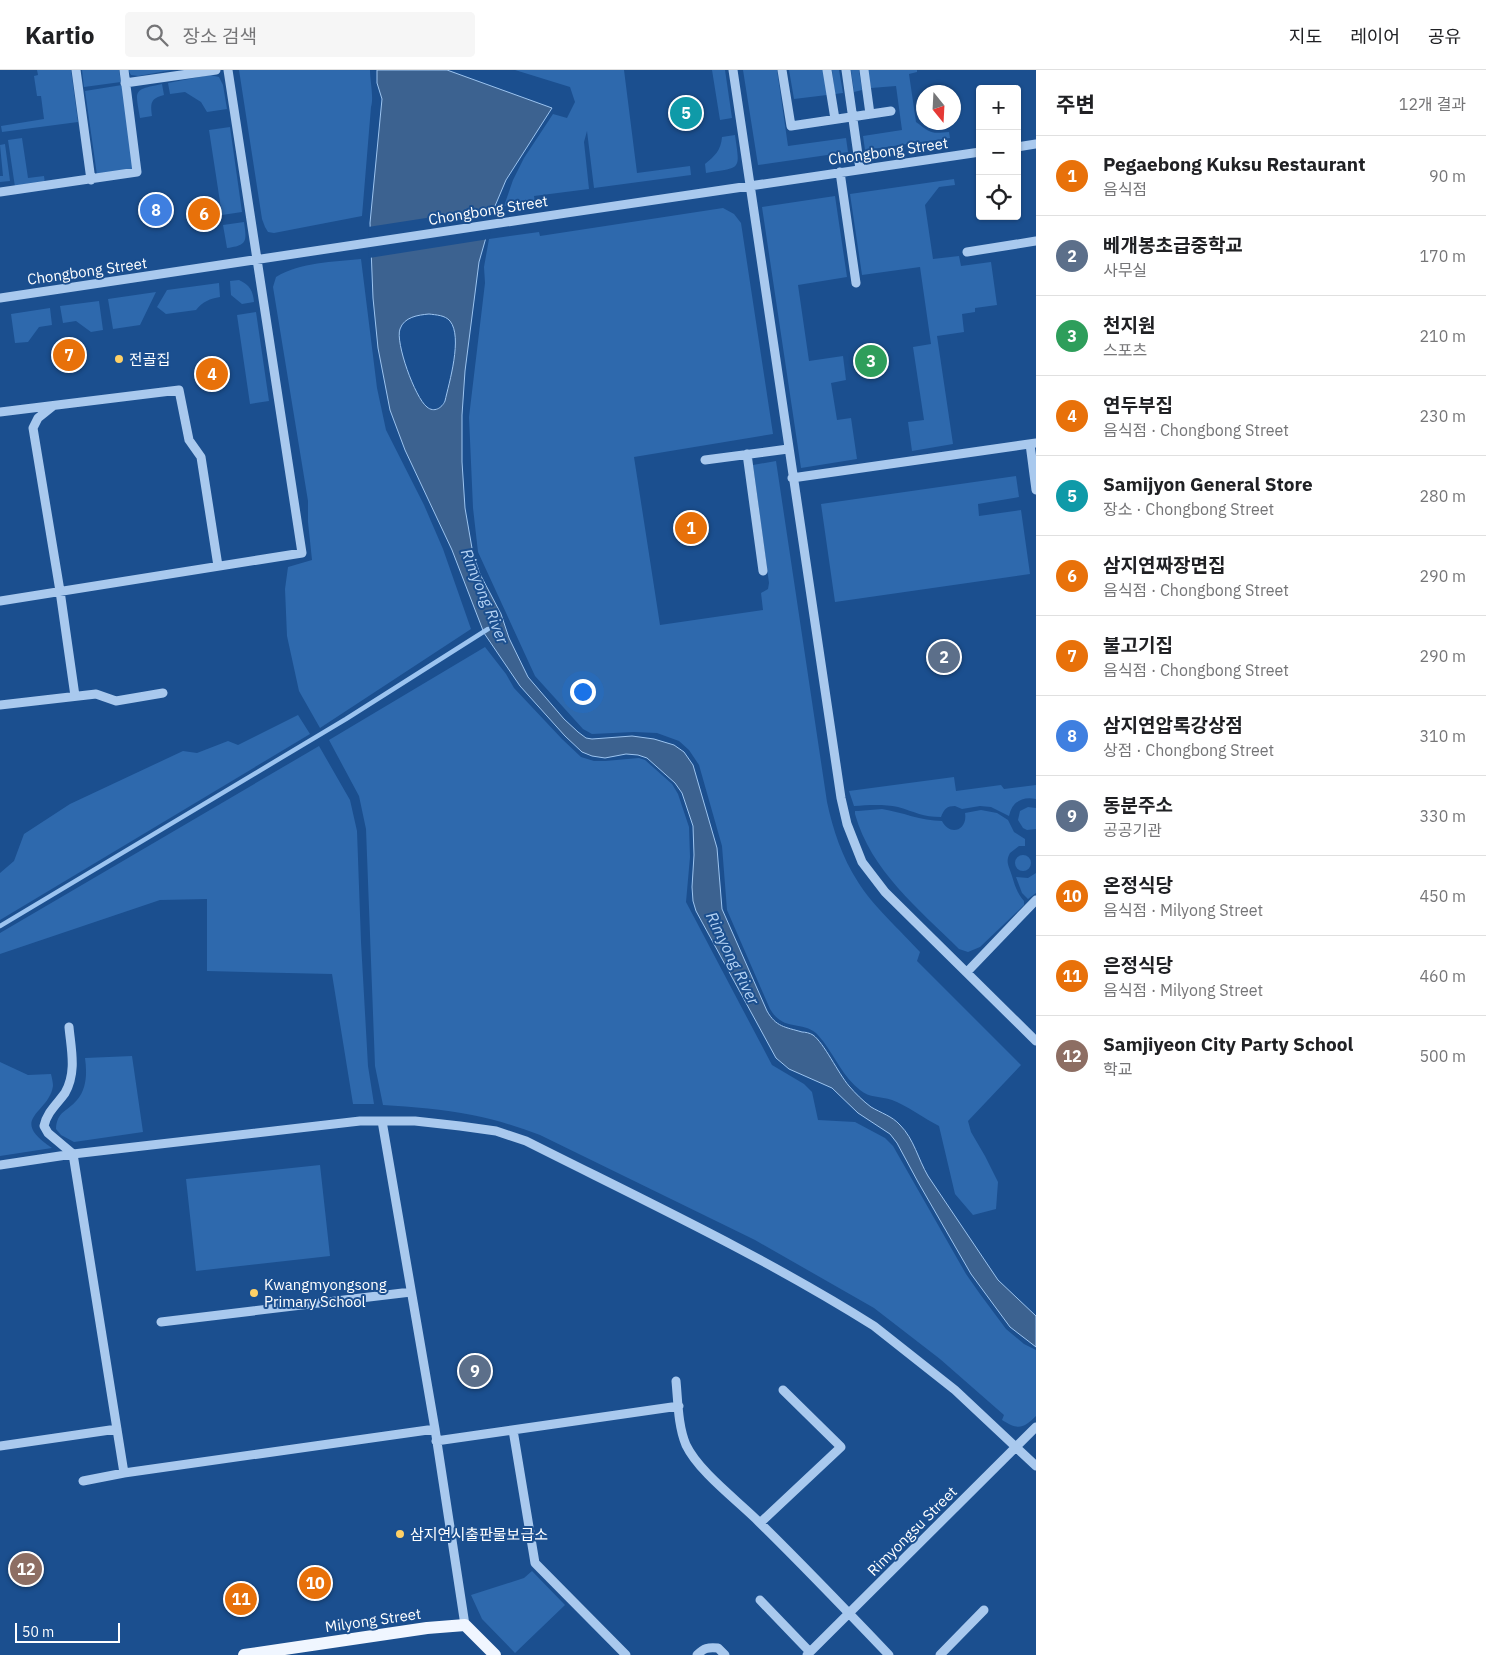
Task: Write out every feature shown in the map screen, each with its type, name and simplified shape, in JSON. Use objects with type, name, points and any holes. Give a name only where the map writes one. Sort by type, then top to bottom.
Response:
[{"type":"main road","name":"Milyong Street","points":[[244,1655],[465,1624]]},
{"type":"main road","points":[[465,1624],[495,1655]]},
{"type":"street","points":[[76,70],[91,180]]},
{"type":"street","points":[[0,192],[138,172],[124,70]]},
{"type":"street","points":[[125,83],[216,70]]},
{"type":"street","points":[[0,601],[302,553],[228,70]]},
{"type":"street","points":[[733,70],[792,478],[841,798],[852,841],[862,862],[884,892],[1036,1041]]},
{"type":"street","points":[[782,70],[791,126],[891,111]]},
{"type":"street","points":[[828,70],[835,119]]},
{"type":"street","points":[[846,70],[860,169]]},
{"type":"street","points":[[864,70],[870,114]]},
{"type":"street","points":[[1021,146],[1036,144]]},
{"type":"street","name":"Chongbong Street","points":[[0,298],[976,153]]},
{"type":"street","points":[[840,172],[856,283]]},
{"type":"street","points":[[967,252],[1036,241]]},
{"type":"street","points":[[0,412],[179,390],[189,440],[201,457],[218,566]]},
{"type":"street","points":[[54,405],[38,418],[32,428],[60,591],[75,696]]},
{"type":"street","points":[[792,478],[1033,443],[1036,490]]},
{"type":"street","points":[[705,460],[788,449]]},
{"type":"street","points":[[747,454],[763,572]]},
{"type":"street","points":[[0,705],[96,694],[116,700],[163,693]]},
{"type":"street","points":[[967,972],[1036,900]]},
{"type":"street","points":[[68,1026],[73,1064],[70,1082],[64,1094],[46,1118],[44,1126],[48,1133],[73,1154],[124,1473]]},
{"type":"street","points":[[0,1166],[73,1154],[360,1120],[415,1121],[496,1131],[526,1141],[747,1253],[836,1302],[874,1326],[955,1390],[1036,1466]]},
{"type":"street","points":[[382,1121],[435,1429],[465,1624]]},
{"type":"street","points":[[160,1322],[412,1292]]},
{"type":"street","points":[[676,1381],[681,1427],[692,1456],[889,1655]]},
{"type":"street","points":[[760,1523],[841,1447],[782,1390]]},
{"type":"street","points":[[436,1441],[679,1406]]},
{"type":"street","name":"Rimyongsu Street","points":[[811,1652],[1036,1427]]},
{"type":"street","points":[[0,1446],[117,1429]]},
{"type":"street","points":[[83,1481],[124,1473],[435,1429]]},
{"type":"street","points":[[513,1430],[535,1563],[626,1655]]},
{"type":"street","points":[[760,1600],[811,1652],[822,1655]]},
{"type":"street","points":[[940,1655],[984,1610]]},
{"type":"street","points":[[697,1655],[703,1649],[709,1647],[718,1648],[725,1655]]},
{"type":"shaded area","points":[[37,70],[71,70],[78,122],[2,132],[1,126],[44,119],[41,96],[37,96],[34,76],[38,75]]},
{"type":"shaded area","points":[[82,70],[119,70],[121,82],[84,87]]},
{"type":"shaded area","points":[[128,70],[172,70],[138,76],[131,75]]},
{"type":"shaded area","points":[[239,70],[370,70],[372,99],[362,216],[274,233],[268,232],[262,219]]},
{"type":"shaded area","points":[[515,70],[624,70],[637,173],[690,166],[691,175],[594,188],[587,131],[584,142],[589,189],[534,196],[535,202],[504,206],[513,180],[524,158],[553,114],[567,118],[575,102],[570,87]]},
{"type":"shaded area","points":[[712,70],[725,70],[732,118],[720,120]]},
{"type":"shaded area","points":[[743,70],[777,70],[788,146],[846,138],[848,152],[758,165]]},
{"type":"shaded area","points":[[789,70],[824,70],[827,95],[794,99]]},
{"type":"shaded area","points":[[832,70],[839,70],[843,93],[835,94]]},
{"type":"shaded area","points":[[851,70],[859,70],[862,90],[854,92]]},
{"type":"shaded area","points":[[867,70],[917,70],[917,72],[909,74],[916,130],[928,130],[938,133],[949,132],[950,138],[865,150],[863,136],[902,130],[896,86],[871,88]]},
{"type":"shaded area","points":[[210,75],[219,77],[223,85],[227,109],[207,112],[201,102],[185,92],[170,94],[168,83]]},
{"type":"shaded area","points":[[162,84],[164,95],[152,102],[152,116],[140,118],[137,101],[138,92]]},
{"type":"shaded area","points":[[122,85],[134,169],[97,175],[85,91]]},
{"type":"shaded area","points":[[230,127],[242,212],[222,215],[209,130]]},
{"type":"shaded area","points":[[735,135],[738,155],[736,165],[726,170],[706,173],[705,164],[717,152],[722,137]]},
{"type":"shaded area","points":[[22,138],[28,178],[44,176],[45,183],[15,187],[8,140]]},
{"type":"shaded area","points":[[5,144],[10,181],[0,182],[0,176],[3,176],[0,145]]},
{"type":"shaded area","points":[[954,179],[955,185],[939,187],[925,205],[933,259],[959,256],[961,266],[991,262],[997,305],[975,308],[975,312],[962,314],[964,332],[937,336],[953,444],[912,451],[908,422],[924,420],[913,347],[931,344],[920,267],[862,275],[850,194]]},
{"type":"shaded area","points":[[835,196],[847,277],[798,285],[809,361],[843,356],[846,380],[831,383],[837,420],[851,418],[857,459],[801,468],[762,207]]},
{"type":"shaded area","points":[[723,208],[734,214],[741,223],[773,434],[634,457],[660,625],[763,610],[761,593],[768,589],[769,583],[753,465],[776,461],[827,802],[835,833],[843,853],[852,873],[864,891],[920,952],[917,961],[1021,1065],[968,1121],[971,1132],[998,1182],[996,1209],[973,1215],[955,1194],[939,1126],[897,1102],[864,1093],[849,1080],[816,1033],[810,1029],[781,1021],[770,1009],[727,910],[722,846],[699,765],[689,750],[679,741],[657,733],[592,734],[583,729],[535,676],[478,552],[473,508],[469,417],[485,283],[484,267],[489,239],[539,232],[540,236]]},
{"type":"shaded area","points":[[244,222],[244,241],[242,244],[227,248],[223,225]]},
{"type":"shaded area","points":[[361,259],[377,388],[386,430],[424,505],[443,549],[471,629],[320,728],[299,691],[287,636],[285,589],[288,567],[312,560],[308,501],[273,287],[276,277],[296,268],[317,263]]},
{"type":"shaded area","points":[[239,280],[250,289],[254,302],[242,304],[231,295],[230,281]]},
{"type":"shaded area","points":[[219,283],[220,297],[201,304],[196,310],[166,314],[157,307],[167,290]]},
{"type":"shaded area","points":[[156,292],[140,325],[113,329],[108,299]]},
{"type":"shaded area","points":[[99,301],[103,330],[91,332],[76,321],[63,323],[60,306]]},
{"type":"shaded area","points":[[50,308],[52,325],[39,327],[28,342],[15,343],[11,314]]},
{"type":"shaded area","points":[[256,312],[269,401],[250,404],[237,315]]},
{"type":"shaded area","points":[[1016,476],[1019,497],[978,504],[979,516],[1021,510],[1030,574],[835,602],[821,504]]},
{"type":"shaded area","points":[[485,647],[506,674],[514,688],[581,757],[594,761],[639,758],[645,760],[672,784],[678,794],[689,827],[690,857],[686,902],[772,1065],[804,1084],[812,1092],[818,1120],[855,1122],[885,1138],[893,1146],[966,1274],[980,1294],[1006,1329],[1024,1344],[1036,1350],[1036,1416],[1027,1424],[1016,1427],[1002,1420],[1004,1415],[940,1359],[874,1308],[755,1240],[540,1135],[498,1121],[472,1115],[417,1107],[383,1105],[375,1066],[366,829],[359,796],[329,740]]},
{"type":"shaded area","points":[[298,715],[310,734],[0,920],[0,873],[14,861],[24,834],[70,804],[183,751],[197,753],[228,741],[238,745]]},
{"type":"shaded area","points":[[319,746],[350,800],[357,831],[368,1066],[374,1104],[353,1104],[332,974],[207,971],[207,899],[160,900],[0,954],[0,933]]},
{"type":"shaded area","points":[[954,777],[956,791],[1001,785],[1004,789],[1036,785],[1036,799],[1026,798],[1018,801],[1010,811],[1009,816],[991,807],[980,806],[962,809],[955,806],[946,809],[941,817],[935,817],[893,806],[854,806],[849,791]]},
{"type":"shaded area","points":[[1028,807],[1036,808],[1036,829],[1027,830],[1023,828],[1018,820],[1020,811]]},
{"type":"shaded area","points":[[882,809],[927,820],[942,821],[949,829],[954,830],[964,824],[965,813],[981,810],[997,813],[1008,820],[1014,832],[1025,839],[1025,846],[1019,846],[1010,853],[1008,862],[1015,886],[1024,901],[1024,905],[980,947],[968,952],[959,949],[912,903],[884,871],[872,853],[862,834],[855,811]]},
{"type":"shaded area","points":[[1023,855],[1029,857],[1031,863],[1029,869],[1023,871],[1017,869],[1015,863],[1017,857]]},
{"type":"shaded area","points":[[1036,873],[1036,893],[1028,899],[1022,893],[1016,877],[1028,878]]},
{"type":"shaded area","points":[[132,1056],[143,1132],[74,1142],[61,1135],[56,1129],[60,1115],[77,1100],[83,1091],[86,1075],[85,1058]]},
{"type":"shaded area","points":[[0,1062],[28,1075],[51,1074],[53,1086],[50,1095],[31,1123],[33,1130],[39,1138],[52,1148],[0,1156]]},
{"type":"shaded area","points":[[320,1165],[330,1256],[196,1271],[186,1179]]},
{"type":"shaded area","points":[[532,1571],[565,1605],[515,1653],[482,1619],[471,1595],[524,1578]]},
{"type":"water","name":"Rimyong River","points":[[377,70],[447,70],[552,108],[506,180],[495,206],[479,262],[465,371],[462,415],[462,462],[465,508],[473,554],[480,574],[501,614],[509,638],[528,677],[564,719],[578,732],[586,738],[592,739],[632,736],[654,739],[674,745],[684,752],[693,765],[717,848],[722,909],[767,1011],[782,1026],[813,1035],[822,1045],[845,1080],[862,1100],[894,1119],[905,1131],[924,1170],[998,1280],[1036,1316],[1036,1347],[1010,1327],[971,1274],[897,1143],[890,1134],[858,1113],[832,1088],[789,1069],[776,1058],[696,911],[692,887],[693,826],[682,793],[675,783],[647,758],[638,755],[626,754],[605,758],[582,752],[520,686],[484,633],[452,550],[405,450],[390,410],[378,348],[373,298],[370,223],[382,99],[377,83]],"holes":[[[429,314],[443,316],[448,319],[454,328],[455,338],[454,360],[445,401],[440,408],[435,410],[427,407],[417,393],[407,370],[399,336],[402,325],[408,319]]]},
{"type":"pier","points":[[497,207],[489,239],[369,258],[368,227]]},
{"type":"waterway","name":"Rimyong River","points":[[0,926],[346,719],[488,629]]},
{"type":"place","name":"Samijyon General Store","points":[[686,113]]},
{"type":"place","name":"삼지연압록강상점","points":[[156,210]]},
{"type":"place","name":"삼지연짜장면집","points":[[204,214]]},
{"type":"place","name":"불고기집","points":[[69,355]]},
{"type":"place","name":"전골집","points":[[119,359]]},
{"type":"place","name":"천지원","points":[[871,361]]},
{"type":"place","name":"연두부집","points":[[212,374]]},
{"type":"place","name":"Pegaebong Kuksu Restaurant","points":[[691,528]]},
{"type":"place","name":"베개봉초급중학교","points":[[944,657]]},
{"type":"place","name":"Kwangmyongsong Primary School","points":[[254,1293]]},
{"type":"place","name":"동분주소","points":[[475,1371]]},
{"type":"place","name":"삼지연시출판물보급소","points":[[400,1534]]},
{"type":"place","name":"Samjiyeon City Party School","points":[[26,1569]]},
{"type":"place","name":"온정식당","points":[[315,1583]]},
{"type":"place","name":"은정식당","points":[[241,1599]]}]
